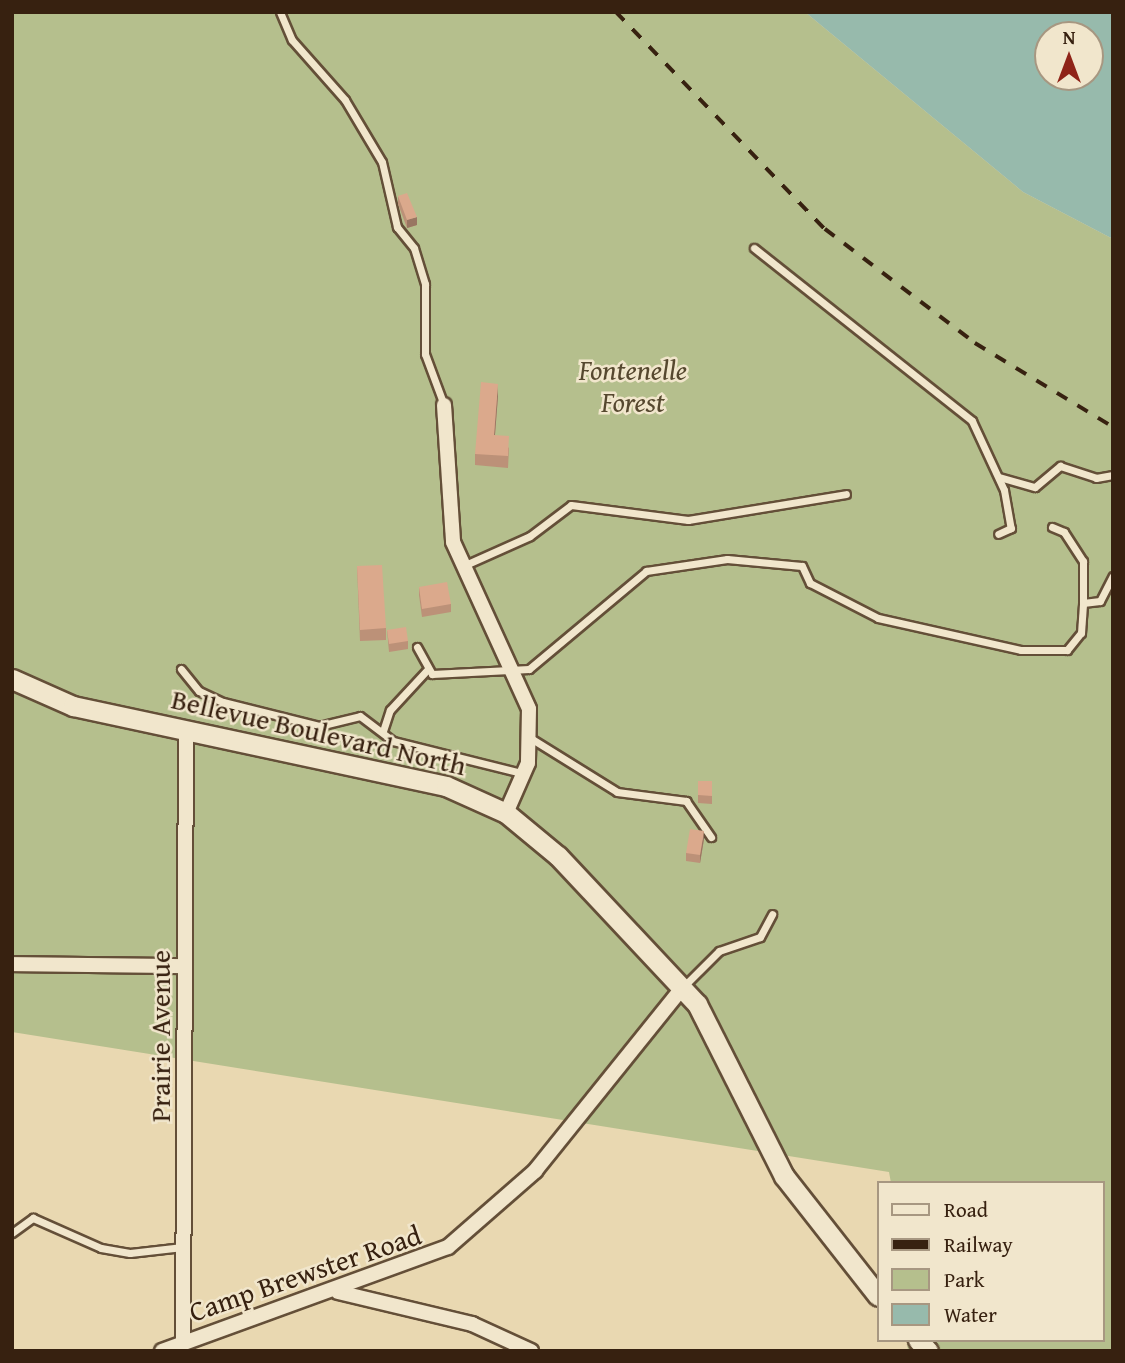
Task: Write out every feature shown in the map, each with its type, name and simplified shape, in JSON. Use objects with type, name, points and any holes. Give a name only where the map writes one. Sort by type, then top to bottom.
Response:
[{"type":"main road","name":"Bellevue Boulevard North","points":[[12,679],[73,706],[446,786],[506,813],[558,856],[683,987],[718,1039],[783,1175],[876,1293]]},
{"type":"street","points":[[444,405],[453,542],[463,567],[516,669],[532,738],[526,775],[506,813]]},
{"type":"street","name":"Prairie Avenue","points":[[183,1341],[186,730]]},
{"type":"street","points":[[12,964],[185,966]]},
{"type":"street","name":"Camp Brewster Road","points":[[162,1351],[183,1341],[338,1292],[438,1252],[505,1203],[683,987]]},
{"type":"street","points":[[338,1292],[472,1324],[531,1351]]},
{"type":"lane","points":[[279,12],[292,40],[345,100],[382,162],[397,228],[414,248],[425,284],[425,354],[444,405]]},
{"type":"lane","points":[[754,248],[972,421],[999,477],[1011,528],[998,534]]},
{"type":"lane","points":[[999,477],[1035,486],[1060,466],[1096,478],[1113,475]]},
{"type":"lane","points":[[463,567],[530,536],[571,505],[688,520],[846,494]]},
{"type":"lane","points":[[427,670],[460,676],[529,669],[646,571],[727,559],[802,566],[810,583],[878,618],[1021,650],[1067,650],[1081,633],[1083,561],[1063,532],[1052,527]]},
{"type":"lane","points":[[1083,603],[1100,601],[1113,576]]},
{"type":"lane","points":[[417,647],[427,670]]},
{"type":"lane","points":[[181,669],[199,691],[223,702],[319,726],[360,716],[393,741],[526,775]]},
{"type":"lane","points":[[383,731],[390,710],[427,670]]},
{"type":"lane","points":[[532,738],[617,792],[686,802],[711,837]]},
{"type":"lane","points":[[683,987],[719,951],[760,937],[772,914]]},
{"type":"lane","points":[[12,1233],[33,1218],[101,1248],[130,1253],[183,1247]]},
{"type":"green space","name":"Fontenelle Forest","points":[[12,12],[805,12],[1023,192],[1113,239],[1113,1351],[908,1351],[907,1342],[1104,1342],[1104,1181],[891,1181],[889,1172],[12,1032]]},
{"type":"water","points":[[805,12],[1113,12],[1113,239],[1023,192]]},
{"type":"building","points":[[407,193],[417,217],[407,220],[398,196]]},
{"type":"building","points":[[481,382],[498,384],[494,435],[509,436],[508,456],[475,454]]},
{"type":"building","points":[[382,565],[386,628],[360,630],[357,566]]},
{"type":"building","points":[[447,582],[451,604],[422,609],[419,587]]},
{"type":"building","points":[[406,627],[408,641],[389,644],[387,630]]},
{"type":"building","points":[[698,781],[712,781],[712,796],[698,795]]},
{"type":"building","points":[[690,829],[704,831],[700,855],[686,853]]},
{"type":"railway","points":[[616,12],[825,229],[975,343],[1113,427]]}]
